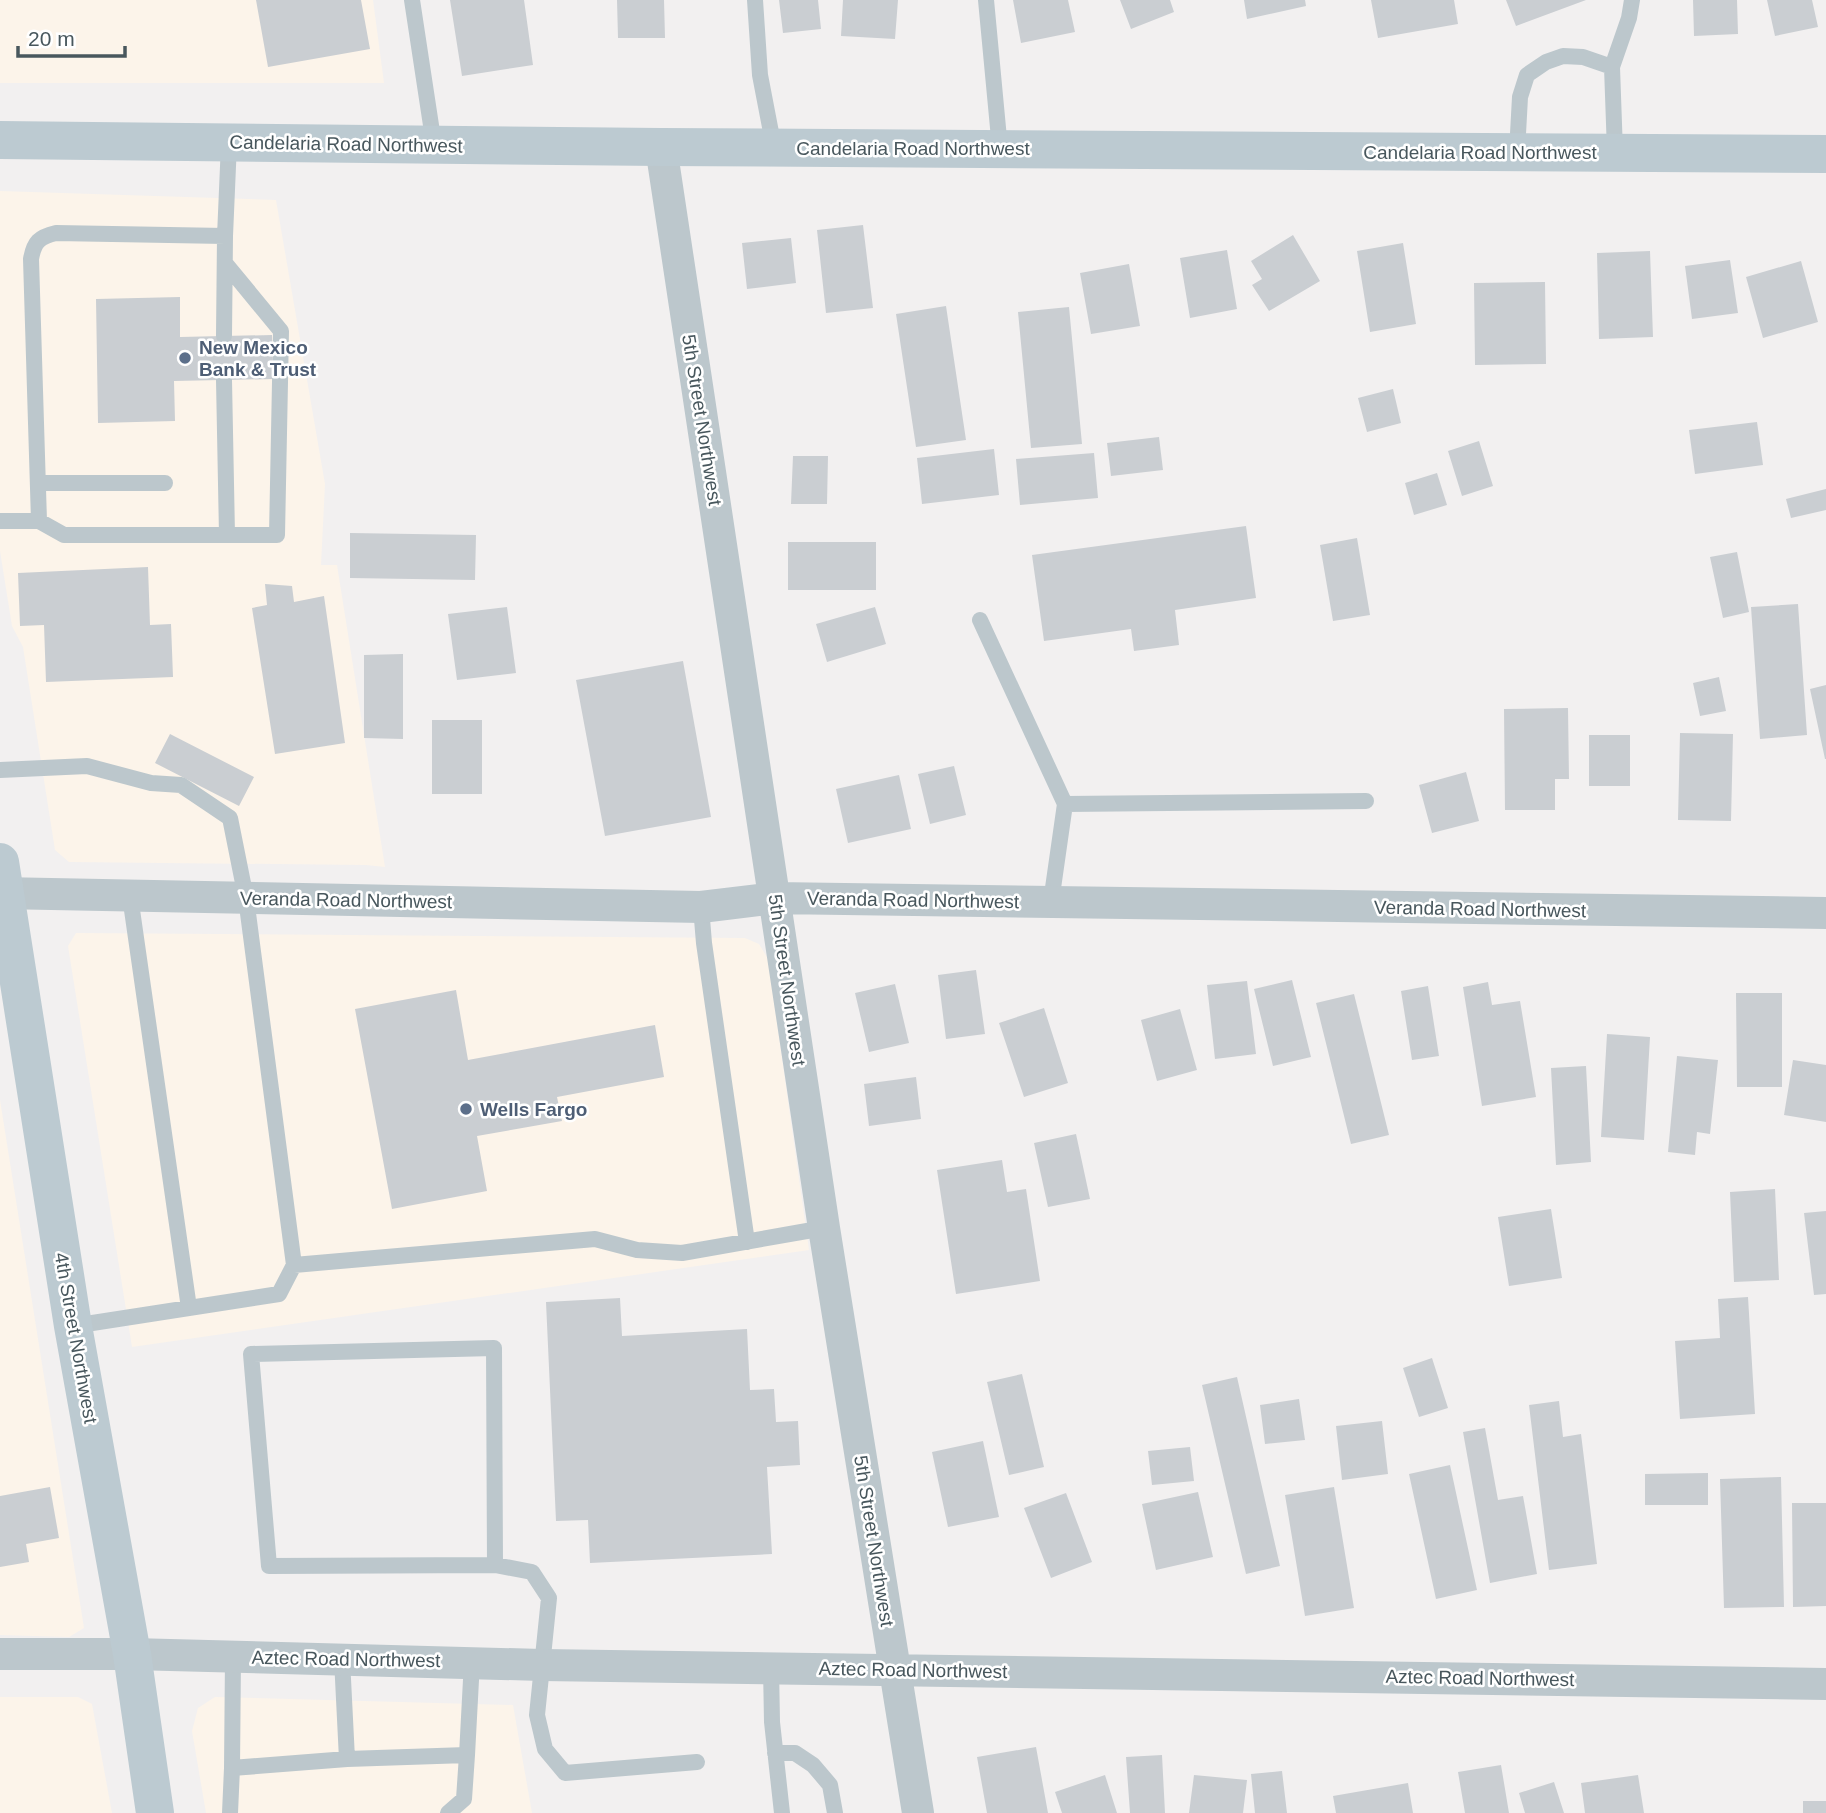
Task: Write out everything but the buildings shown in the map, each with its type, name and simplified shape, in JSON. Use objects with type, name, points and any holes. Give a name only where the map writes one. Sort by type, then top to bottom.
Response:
[{"type":"main road","name":"Candelaria Road Northwest","points":[[0,140],[1826,154]]},
{"type":"main road","name":"4th Street Northwest","points":[[2,883],[73,1326],[132,1654],[155,1813]]},
{"type":"street","name":"5th Street Northwest","points":[[661,147],[824,1228],[918,1813]]},
{"type":"street","name":"Veranda Road Northwest","points":[[2,883],[130,896],[701,907],[775,898],[1826,913]]},
{"type":"street","name":"Aztec Road Northwest","points":[[0,1654],[132,1654],[472,1661],[542,1665],[1826,1684]]},
{"type":"lane","points":[[412,0],[434,145]]},
{"type":"lane","points":[[755,0],[760,75],[774,148]]},
{"type":"lane","points":[[986,0],[1000,149]]},
{"type":"lane","points":[[1615,152],[1612,67],[1629,18],[1632,0]]},
{"type":"lane","points":[[1517,152],[1520,97],[1527,75],[1546,62],[1563,56],[1583,57],[1612,67]]},
{"type":"lane","points":[[224,336],[229,143]]},
{"type":"lane","points":[[39,521],[31,259],[34,245],[41,237],[56,233],[225,236]]},
{"type":"lane","points":[[0,521],[39,521],[64,535],[277,535],[281,331],[225,263]]},
{"type":"lane","points":[[224,380],[227,535]]},
{"type":"lane","points":[[38,483],[165,483]]},
{"type":"lane","points":[[980,620],[1065,804],[1051,902]]},
{"type":"lane","points":[[0,770],[87,765],[151,783],[181,785],[230,818],[246,898],[294,1265],[279,1294],[73,1326]]},
{"type":"lane","points":[[1065,804],[1366,801]]},
{"type":"lane","points":[[130,896],[189,1308]]},
{"type":"lane","points":[[701,907],[747,1242]]},
{"type":"lane","points":[[294,1265],[595,1239],[637,1250],[682,1253],[824,1228]]},
{"type":"lane","points":[[495,1565],[494,1348],[251,1354],[268,1566],[495,1565],[532,1572],[549,1598],[537,1715],[545,1749],[565,1773],[697,1762]]},
{"type":"lane","points":[[230,1813],[233,1657]]},
{"type":"lane","points":[[342,1659],[347,1759]]},
{"type":"lane","points":[[448,1813],[464,1800],[472,1661]]},
{"type":"lane","points":[[771,1667],[775,1753],[782,1813]]},
{"type":"lane","points":[[775,1753],[795,1753],[813,1765],[830,1785],[835,1813]]},
{"type":"lane","points":[[232,1768],[347,1759],[467,1755]]},
{"type":"shaded area","points":[[0,0],[373,0],[384,83],[0,83]]},
{"type":"shaded area","points":[[0,191],[276,200],[325,484],[321,565],[337,565],[385,867],[69,862],[55,850],[23,647],[12,626],[0,551]]},
{"type":"shaded area","points":[[76,933],[745,938],[759,944],[768,959],[809,1250],[132,1347],[68,946]]},
{"type":"shaded area","points":[[0,1100],[84,1628],[69,1637],[0,1635]]},
{"type":"shaded area","points":[[0,1697],[78,1697],[92,1704],[112,1813],[0,1813]]},
{"type":"shaded area","points":[[215,1697],[513,1705],[532,1813],[206,1813],[192,1731],[198,1708]]},
{"type":"place","name":"New Mexico Bank & Trust","points":[[185,358]]},
{"type":"place","name":"Wells Fargo","points":[[466,1109]]}]
